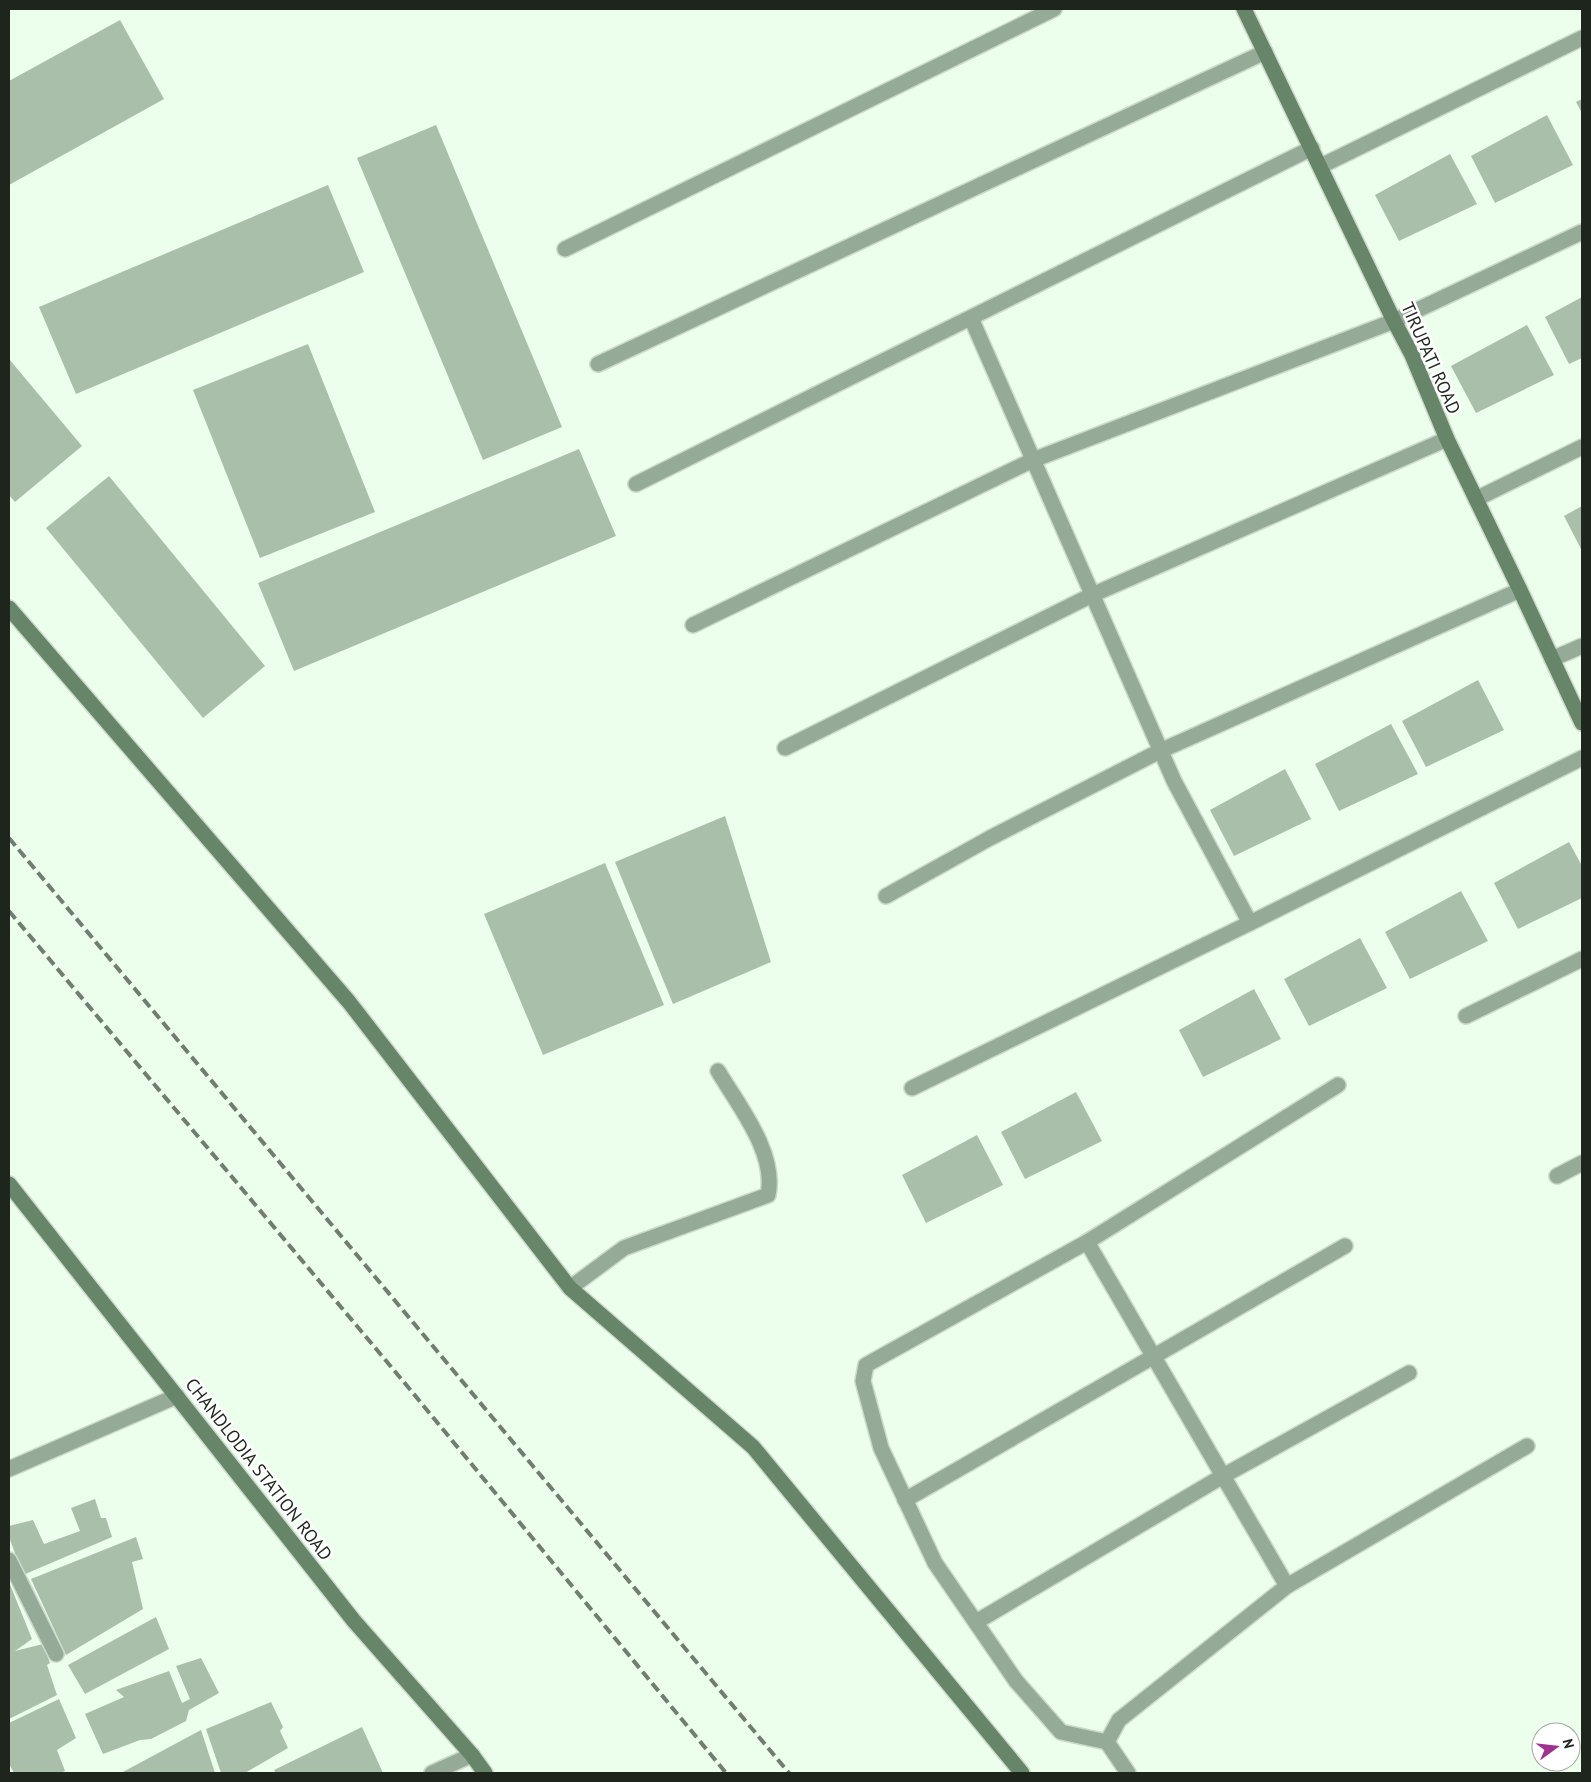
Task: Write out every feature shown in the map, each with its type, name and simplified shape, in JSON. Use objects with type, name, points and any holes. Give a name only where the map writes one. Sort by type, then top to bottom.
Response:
[{"type":"street","points":[[565,249],[1054,9]]},
{"type":"street","name":"TIRUPATI ROAD","points":[[1244,9],[1412,356],[1446,439],[1520,590],[1582,723]]},
{"type":"street","points":[[1320,166],[1582,38]]},
{"type":"street","points":[[598,364],[1265,52]]},
{"type":"street","points":[[636,484],[1312,148]]},
{"type":"street","points":[[693,625],[1033,460],[1394,321],[1582,232]]},
{"type":"street","points":[[971,318],[1160,751],[1174,781],[1250,923]]},
{"type":"street","points":[[785,748],[1092,594],[1446,439]]},
{"type":"street","points":[[1476,499],[1582,447]]},
{"type":"street","points":[[886,896],[990,838],[1160,751],[1520,590]]},
{"type":"street","points":[[9,608],[349,1002],[570,1288],[753,1447],[1022,1773]]},
{"type":"street","points":[[1552,659],[1582,646]]},
{"type":"street","points":[[912,1088],[1582,758]]},
{"type":"street","points":[[1466,1016],[1582,959]]},
{"type":"street","points":[[570,1288],[624,1248],[768,1195],[770,1183],[761,1143],[718,1071]]},
{"type":"street","points":[[1128,1773],[1107,1742],[1061,1732],[1016,1680],[935,1563],[881,1448],[863,1381],[866,1365],[1087,1242],[1338,1085]]},
{"type":"street","points":[[1557,1176],[1582,1163]]},
{"type":"street","name":"CHANDLODIA STATION ROAD","points":[[9,1184],[354,1621],[472,1755],[484,1773]]},
{"type":"street","points":[[1087,1242],[1287,1586]]},
{"type":"street","points":[[905,1500],[1345,1246]]},
{"type":"street","points":[[976,1622],[1223,1476],[1409,1373]]},
{"type":"street","points":[[9,1470],[177,1396]]},
{"type":"street","points":[[1107,1742],[1119,1720],[1287,1586],[1527,1446]]},
{"type":"street","points":[[9,1560],[56,1654]]},
{"type":"street","points":[[432,1773],[472,1755]]},
{"type":"building","points":[[120,20],[164,99],[9,185],[9,81]]},
{"type":"building","points":[[1582,99],[1582,113],[1576,102]]},
{"type":"building","points":[[1547,115],[1573,165],[1495,203],[1471,156]]},
{"type":"building","points":[[436,125],[562,427],[483,460],[357,158]]},
{"type":"building","points":[[1450,154],[1477,204],[1399,241],[1375,195]]},
{"type":"building","points":[[328,185],[364,272],[76,394],[39,307]]},
{"type":"building","points":[[1582,297],[1582,358],[1569,364],[1545,317]]},
{"type":"building","points":[[1527,325],[1554,375],[1476,413],[1451,366]]},
{"type":"building","points":[[308,344],[375,512],[260,558],[193,390]]},
{"type":"building","points":[[9,359],[82,446],[15,502],[9,495]]},
{"type":"building","points":[[579,449],[616,536],[294,671],[258,583]]},
{"type":"building","points":[[109,476],[265,666],[203,718],[46,528]]},
{"type":"building","points":[[1582,506],[1582,551],[1564,516]]},
{"type":"building","points":[[1478,680],[1504,730],[1426,767],[1402,721]]},
{"type":"building","points":[[1391,724],[1418,774],[1339,811],[1315,764]]},
{"type":"building","points":[[1285,769],[1311,819],[1234,856],[1210,810]]},
{"type":"building","points":[[725,816],[771,962],[673,1004],[615,862]]},
{"type":"building","points":[[1569,842],[1582,866],[1582,898],[1518,929],[1494,883]]},
{"type":"building","points":[[605,863],[664,1005],[543,1055],[484,914]]},
{"type":"building","points":[[1461,891],[1488,941],[1410,979],[1385,932]]},
{"type":"building","points":[[1360,938],[1387,988],[1309,1026],[1284,979]]},
{"type":"building","points":[[1254,989],[1281,1039],[1203,1077],[1179,1030]]},
{"type":"building","points":[[1076,1092],[1102,1141],[1025,1179],[1001,1132]]},
{"type":"building","points":[[977,1135],[1003,1185],[926,1223],[902,1175]]},
{"type":"building","points":[[95,1499],[101,1518],[106,1518],[112,1537],[23,1575],[9,1537],[9,1526],[33,1520],[44,1544],[80,1531],[71,1508]]},
{"type":"building","points":[[136,1537],[143,1559],[132,1562],[143,1609],[66,1655],[31,1579]]},
{"type":"building","points":[[9,1582],[32,1639],[15,1651],[43,1644],[50,1663],[47,1665],[57,1695],[9,1719]]},
{"type":"building","points":[[156,1617],[169,1649],[85,1694],[68,1665]]},
{"type":"building","points":[[201,1658],[219,1693],[189,1710],[186,1721],[151,1739],[140,1740],[103,1754],[85,1714],[124,1697],[116,1690],[169,1671],[182,1703],[190,1699],[176,1666]]},
{"type":"building","points":[[59,1699],[76,1738],[57,1750],[65,1771],[60,1773],[14,1773],[9,1764],[9,1723]]},
{"type":"building","points":[[271,1702],[283,1727],[280,1731],[288,1748],[245,1773],[221,1773],[206,1729]]},
{"type":"building","points":[[362,1727],[383,1773],[276,1773],[274,1770]]},
{"type":"building","points":[[201,1730],[215,1773],[121,1773]]},
{"type":"railway","points":[[9,838],[789,1773]]},
{"type":"railway","points":[[9,911],[408,1387],[726,1773]]}]
